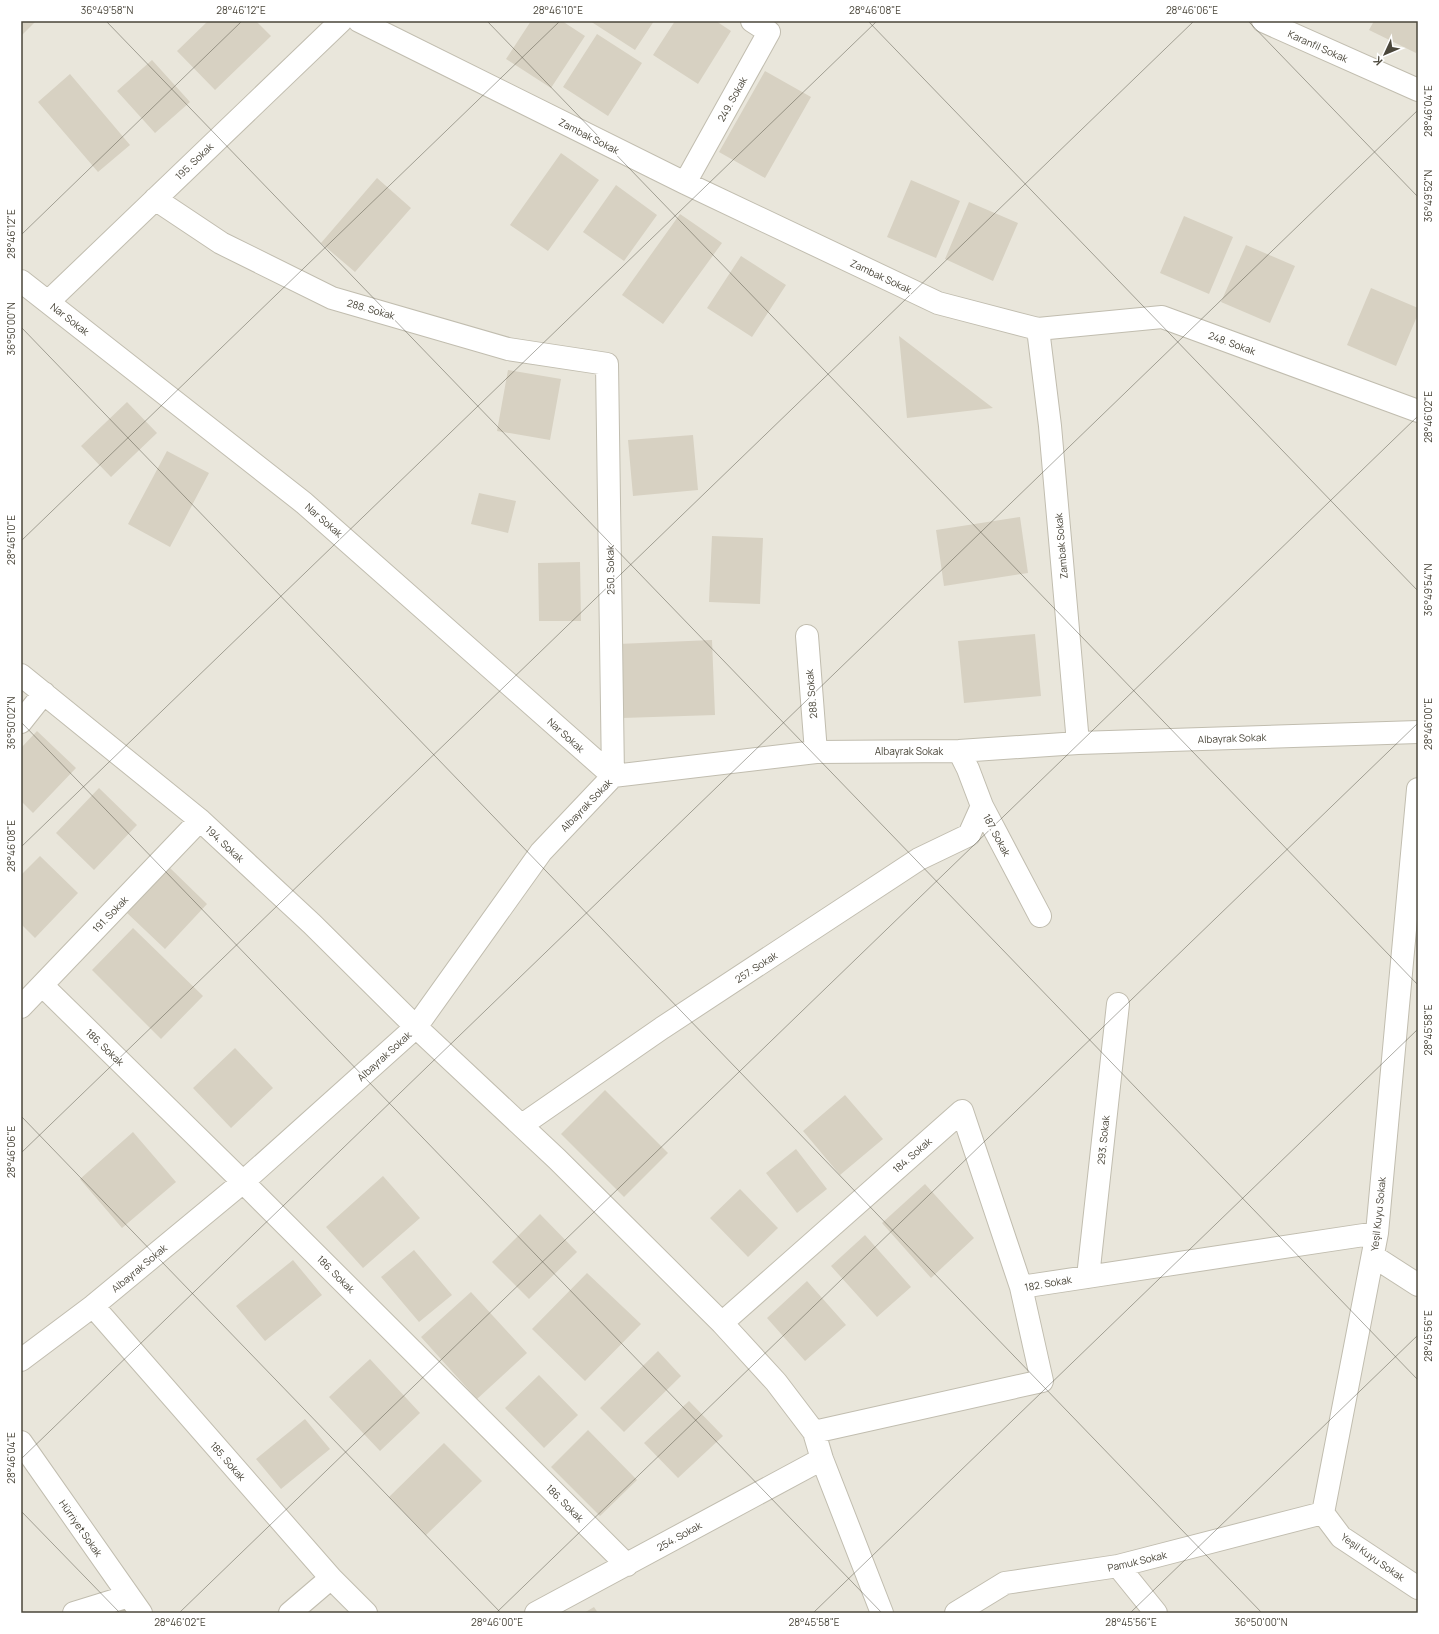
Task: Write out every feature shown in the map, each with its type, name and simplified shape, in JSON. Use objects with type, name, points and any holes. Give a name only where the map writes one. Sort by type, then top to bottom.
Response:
[{"type":"street","name":"195. Sokak","points":[[48,302],[341,21]]},
{"type":"street","name":"Zambak Sokak","points":[[359,21],[685,183],[938,303],[1038,329],[1050,426],[1078,743]]},
{"type":"street","name":"249. Sokak","points":[[685,183],[769,32],[752,21]]},
{"type":"street","name":"Karanfil Sokak","points":[[1263,21],[1418,90]]},
{"type":"street","name":"288. Sokak","points":[[155,199],[221,243],[332,298],[508,349],[607,364]]},
{"type":"street","name":"Nar Sokak","points":[[21,281],[304,503],[613,776]]},
{"type":"street","name":"248. Sokak","points":[[1038,329],[1162,317],[1418,411]]},
{"type":"street","name":"250. Sokak","points":[[607,364],[613,776]]},
{"type":"street","name":"288. Sokak","points":[[807,636],[816,752]]},
{"type":"street","name":"194. Sokak","points":[[21,674],[200,820],[312,924],[416,1027],[522,1126],[722,1323],[776,1382],[814,1432]]},
{"type":"street","points":[[21,722],[44,693]]},
{"type":"street","name":"Albayrak Sokak","points":[[21,1360],[93,1306],[243,1182],[416,1027],[541,852],[613,776],[816,752],[959,751],[1078,743],[1418,732]]},
{"type":"street","name":"187. Sokak","points":[[959,751],[968,769],[982,806],[1040,916]]},
{"type":"street","name":"Yeşil Kuyu Sokak","points":[[1418,789],[1377,1234],[1323,1513],[1341,1537],[1418,1588]]},
{"type":"street","name":"257. Sokak","points":[[522,1126],[662,1028],[920,859],[969,835],[982,806]]},
{"type":"street","name":"191. Sokak","points":[[21,1007],[200,820]]},
{"type":"street","name":"186. Sokak","points":[[42,986],[243,1182],[627,1565]]},
{"type":"street","name":"293. Sokak","points":[[1088,1276],[1118,1004]]},
{"type":"street","name":"184. Sokak","points":[[722,1323],[962,1110],[1020,1287]]},
{"type":"street","name":"182. Sokak","points":[[814,1432],[1042,1381],[1020,1287],[1377,1234]]},
{"type":"street","points":[[1373,1256],[1418,1285]]},
{"type":"street","name":"185. Sokak","points":[[93,1306],[331,1578],[366,1613]]},
{"type":"street","points":[[814,1432],[822,1459],[882,1613]]},
{"type":"street","name":"Hürriyet Sokak","points":[[21,1442],[135,1605]]},
{"type":"street","name":"254. Sokak","points":[[536,1613],[822,1459]]},
{"type":"street","name":"Pamuk Sokak","points":[[956,1613],[1005,1583],[1118,1566],[1323,1513]]},
{"type":"street","points":[[1118,1566],[1156,1613]]},
{"type":"street","points":[[290,1613],[331,1578]]},
{"type":"street","points":[[74,1613],[135,1605]]},
{"type":"shaded area","points":[[21,21],[1418,21],[1418,1613],[21,1613]]},
{"type":"building","points":[[21,21],[36,21],[21,36]]},
{"type":"building","points":[[208,21],[256,21],[271,36],[215,90],[177,51]]},
{"type":"building","points":[[531,21],[562,21],[585,36],[551,88],[506,59]]},
{"type":"building","points":[[590,21],[654,21],[635,50]]},
{"type":"building","points":[[675,21],[716,21],[731,31],[698,84],[653,55]]},
{"type":"building","points":[[1374,21],[1418,21],[1418,48],[1416,53],[1369,30]]},
{"type":"building","points":[[597,34],[642,63],[608,116],[563,87]]},
{"type":"building","points":[[152,60],[190,102],[155,133],[117,91]]},
{"type":"building","points":[[765,71],[811,97],[765,178],[719,152]]},
{"type":"building","points":[[70,74],[130,145],[98,172],[38,102]]},
{"type":"building","points":[[561,153],[599,180],[548,251],[510,225]]},
{"type":"building","points":[[377,178],[411,208],[355,272],[321,243]]},
{"type":"building","points":[[911,180],[960,201],[936,258],[887,237]]},
{"type":"building","points":[[616,185],[657,215],[624,261],[583,232]]},
{"type":"building","points":[[969,202],[1018,223],[993,281],[945,259]]},
{"type":"building","points":[[680,214],[722,243],[663,324],[622,295]]},
{"type":"building","points":[[1184,216],[1233,237],[1209,294],[1160,273]]},
{"type":"building","points":[[1246,245],[1295,266],[1270,323],[1221,302]]},
{"type":"building","points":[[741,256],[786,285],[752,337],[707,308]]},
{"type":"building","points":[[1371,288],[1418,308],[1418,314],[1396,366],[1347,345]]},
{"type":"building","points":[[899,336],[993,408],[907,418]]},
{"type":"building","points":[[508,370],[561,379],[550,440],[497,431]]},
{"type":"building","points":[[127,402],[157,433],[111,477],[81,446]]},
{"type":"building","points":[[693,435],[698,490],[633,496],[628,440]]},
{"type":"building","points":[[167,451],[209,473],[170,547],[128,524]]},
{"type":"building","points":[[479,493],[516,501],[508,533],[471,524]]},
{"type":"building","points":[[1020,517],[1028,573],[944,586],[936,530]]},
{"type":"building","points":[[712,536],[763,538],[760,604],[709,602]]},
{"type":"building","points":[[580,562],[581,621],[539,621],[538,563]]},
{"type":"building","points":[[1035,634],[1041,696],[964,703],[958,641]]},
{"type":"building","points":[[712,640],[715,715],[622,718],[618,644]]},
{"type":"building","points":[[37,731],[76,768],[33,813],[21,801],[21,748]]},
{"type":"building","points":[[99,788],[137,825],[94,870],[56,833]]},
{"type":"building","points":[[40,856],[78,893],[35,938],[21,924],[21,875]]},
{"type":"building","points":[[169,867],[207,904],[165,949],[126,912]]},
{"type":"building","points":[[133,928],[203,996],[161,1039],[92,970]]},
{"type":"building","points":[[235,1048],[273,1088],[231,1128],[193,1088]]},
{"type":"building","points":[[605,1090],[668,1153],[624,1197],[561,1134]]},
{"type":"building","points":[[845,1095],[883,1139],[840,1175],[803,1131]]},
{"type":"building","points":[[133,1132],[176,1182],[122,1228],[80,1179]]},
{"type":"building","points":[[796,1149],[827,1189],[797,1213],[766,1173]]},
{"type":"building","points":[[383,1176],[420,1218],[363,1268],[326,1227]]},
{"type":"building","points":[[925,1184],[974,1238],[931,1278],[882,1223]]},
{"type":"building","points":[[740,1189],[778,1228],[748,1257],[710,1218]]},
{"type":"building","points":[[540,1214],[577,1252],[529,1299],[492,1262]]},
{"type":"building","points":[[865,1235],[911,1287],[877,1317],[831,1266]]},
{"type":"building","points":[[414,1250],[452,1295],[419,1322],[381,1277]]},
{"type":"building","points":[[293,1260],[322,1295],[265,1341],[236,1306]]},
{"type":"building","points":[[587,1273],[641,1324],[585,1381],[532,1329]]},
{"type":"building","points":[[807,1281],[846,1325],[805,1361],[767,1318]]},
{"type":"building","points":[[471,1292],[527,1353],[477,1399],[421,1337]]},
{"type":"building","points":[[658,1351],[681,1376],[624,1432],[600,1408]]},
{"type":"building","points":[[370,1359],[420,1413],[380,1451],[329,1397]]},
{"type":"building","points":[[539,1375],[578,1415],[544,1448],[505,1408]]},
{"type":"building","points":[[689,1401],[723,1436],[678,1478],[644,1443]]},
{"type":"building","points":[[305,1419],[330,1449],[281,1489],[256,1459]]},
{"type":"building","points":[[588,1430],[637,1480],[600,1516],[551,1467]]},
{"type":"building","points":[[444,1443],[482,1481],[426,1535],[389,1497]]},
{"type":"building","points":[[594,1607],[598,1613],[584,1613]]}]
